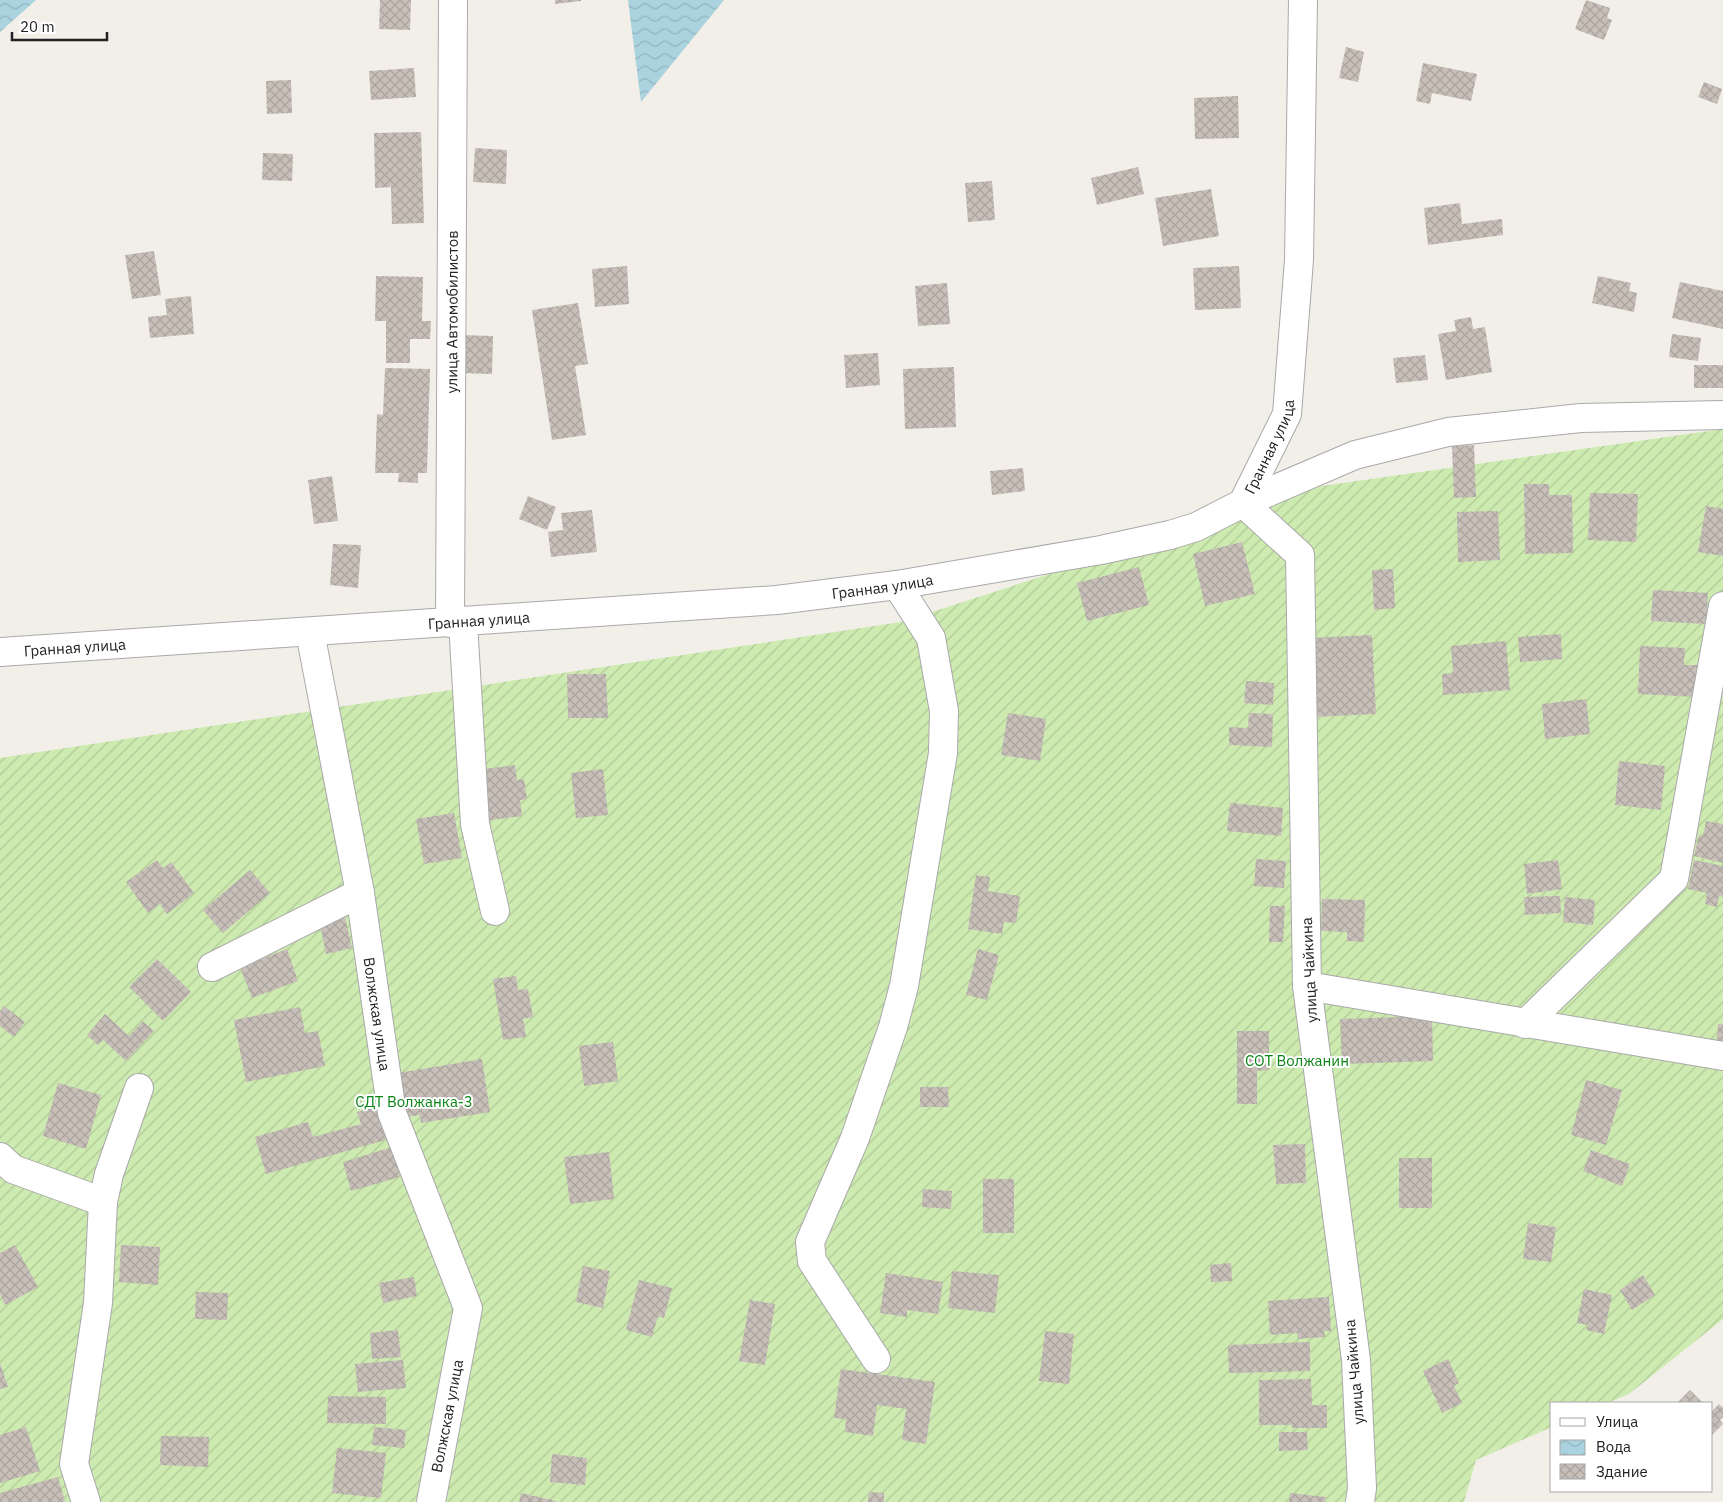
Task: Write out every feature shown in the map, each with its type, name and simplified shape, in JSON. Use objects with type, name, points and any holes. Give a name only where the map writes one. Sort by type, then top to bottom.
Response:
[{"type":"street","name":"улица Автомобилистов","points":[[453,0],[456,623],[474,824],[496,911]]},
{"type":"street","name":"Гранная улица","points":[[0,652],[456,623],[777,600],[897,585],[1057,558],[1170,535],[1196,527],[1243,503],[1287,414],[1298,260],[1303,0]]},
{"type":"street","points":[[1243,503],[1355,455],[1448,432],[1581,418],[1723,415]]},
{"type":"street","name":"улица Чайкина","points":[[1243,503],[1300,555],[1307,986],[1356,1360],[1362,1488],[1360,1502]]},
{"type":"street","points":[[876,1359],[812,1261],[810,1242],[855,1138],[893,1028],[904,986],[943,753],[944,711],[931,638],[897,585]]},
{"type":"street","points":[[1526,1024],[1674,878],[1723,606]]},
{"type":"street","name":"Волжская улица","points":[[310,632],[360,892],[392,1113],[468,1308],[431,1502]]},
{"type":"street","points":[[212,967],[360,892]]},
{"type":"street","points":[[1307,986],[1723,1056]]},
{"type":"street","points":[[86,1502],[74,1464],[98,1303],[103,1202],[109,1174],[139,1088]]},
{"type":"street","points":[[0,1157],[12,1169],[103,1202]]},
{"type":"green space","points":[[1723,429],[1723,1319],[1629,1394],[1609,1402],[1550,1402],[1550,1428],[1476,1460],[1464,1502],[0,1502],[0,758],[901,622],[1322,486]]},
{"type":"water","points":[[0,0],[36,0],[0,32]]},
{"type":"water","points":[[628,0],[724,0],[641,102]]},
{"type":"building","points":[[380,0],[411,0],[410,30],[379,29]]},
{"type":"building","points":[[555,0],[581,0],[581,1],[555,4]]},
{"type":"building","points":[[1586,0],[1610,8],[1607,18],[1612,20],[1604,40],[1575,29]]},
{"type":"building","points":[[1346,47],[1364,52],[1358,82],[1339,78]]},
{"type":"building","points":[[1423,63],[1477,74],[1471,101],[1432,93],[1430,104],[1416,101]]},
{"type":"building","points":[[414,68],[416,97],[371,100],[369,71]]},
{"type":"building","points":[[291,80],[292,113],[267,114],[266,81]]},
{"type":"building","points":[[1704,82],[1722,89],[1717,104],[1698,97]]},
{"type":"building","points":[[1238,96],[1239,138],[1195,139],[1194,98]]},
{"type":"building","points":[[421,132],[424,223],[392,224],[391,187],[375,188],[374,133]]},
{"type":"building","points":[[475,148],[507,150],[506,184],[473,182]]},
{"type":"building","points":[[263,153],[293,154],[292,181],[262,180]]},
{"type":"building","points":[[1138,167],[1144,194],[1097,205],[1091,178]]},
{"type":"building","points":[[992,181],[995,220],[968,222],[965,183]]},
{"type":"building","points":[[1211,189],[1219,236],[1163,246],[1155,198]]},
{"type":"building","points":[[1460,203],[1462,224],[1502,219],[1503,235],[1428,245],[1424,208]]},
{"type":"building","points":[[154,251],[161,295],[132,299],[125,255]]},
{"type":"building","points":[[627,266],[629,304],[595,307],[592,269]]},
{"type":"building","points":[[1239,266],[1241,308],[1195,310],[1193,268]]},
{"type":"building","points":[[376,276],[423,277],[422,321],[431,321],[430,339],[410,339],[410,363],[386,363],[386,321],[375,321]]},
{"type":"building","points":[[1598,276],[1631,283],[1629,291],[1637,293],[1634,312],[1592,303]]},
{"type":"building","points":[[1680,282],[1723,291],[1723,329],[1672,318]]},
{"type":"building","points":[[947,283],[950,324],[918,326],[915,286]]},
{"type":"building","points":[[191,296],[194,334],[150,338],[148,317],[167,315],[165,299]]},
{"type":"building","points":[[578,303],[588,364],[575,366],[586,435],[552,440],[532,310]]},
{"type":"building","points":[[1471,317],[1473,329],[1485,327],[1492,372],[1446,380],[1438,334],[1456,331],[1454,320]]},
{"type":"building","points":[[1672,334],[1701,338],[1698,361],[1669,357]]},
{"type":"building","points":[[461,335],[493,336],[492,374],[459,373]]},
{"type":"building","points":[[878,353],[880,385],[846,388],[844,355]]},
{"type":"building","points":[[1425,355],[1428,380],[1396,383],[1393,358]]},
{"type":"building","points":[[1694,365],[1723,365],[1723,388],[1694,388]]},
{"type":"building","points":[[954,367],[956,427],[905,429],[903,369]]},
{"type":"building","points":[[385,368],[430,369],[427,473],[418,473],[418,483],[398,482],[399,473],[375,473],[377,414],[383,415]]},
{"type":"building","points":[[1474,445],[1476,497],[1454,498],[1452,446]]},
{"type":"building","points":[[1023,468],[1025,491],[992,495],[990,471]]},
{"type":"building","points":[[332,476],[338,521],[314,524],[308,480]]},
{"type":"building","points":[[1524,484],[1549,484],[1549,495],[1572,495],[1573,553],[1525,554]]},
{"type":"building","points":[[1590,493],[1638,494],[1636,542],[1588,540]]},
{"type":"building","points":[[528,496],[556,507],[547,530],[519,519]]},
{"type":"building","points":[[1706,506],[1723,509],[1723,556],[1698,552]]},
{"type":"building","points":[[592,510],[597,552],[551,557],[548,532],[563,530],[561,513]]},
{"type":"building","points":[[1498,511],[1500,560],[1458,562],[1457,512]]},
{"type":"building","points":[[1242,542],[1255,594],[1205,606],[1193,554]]},
{"type":"building","points":[[333,544],[361,545],[358,588],[330,585]]},
{"type":"building","points":[[1139,567],[1149,605],[1087,621],[1077,583]]},
{"type":"building","points":[[1393,569],[1395,608],[1374,610],[1372,570]]},
{"type":"building","points":[[1653,590],[1708,593],[1706,624],[1651,621]]},
{"type":"building","points":[[1561,634],[1562,659],[1520,662],[1518,637]]},
{"type":"building","points":[[1372,635],[1376,714],[1314,717],[1310,638]]},
{"type":"building","points":[[1506,641],[1510,690],[1443,695],[1442,674],[1453,673],[1451,646]]},
{"type":"building","points":[[1640,646],[1685,648],[1684,665],[1698,665],[1697,697],[1638,694]]},
{"type":"building","points":[[567,674],[606,674],[608,718],[568,718]]},
{"type":"building","points":[[1246,681],[1274,683],[1273,705],[1244,703]]},
{"type":"building","points":[[1586,699],[1590,734],[1545,739],[1542,704]]},
{"type":"building","points":[[1008,713],[1046,719],[1040,761],[1001,755]]},
{"type":"building","points":[[1249,713],[1273,714],[1272,747],[1229,745],[1229,727],[1248,728]]},
{"type":"building","points":[[1619,761],[1665,766],[1661,810],[1615,805]]},
{"type":"building","points":[[515,765],[517,780],[524,779],[527,799],[520,800],[522,816],[482,821],[476,770]]},
{"type":"building","points":[[603,769],[608,815],[576,818],[571,773]]},
{"type":"building","points":[[1230,803],[1283,808],[1281,836],[1227,831]]},
{"type":"building","points":[[454,813],[462,858],[424,864],[416,819]]},
{"type":"building","points":[[1706,821],[1723,824],[1723,863],[1694,856],[1699,835],[1703,836]]},
{"type":"building","points":[[1256,859],[1286,861],[1284,888],[1254,886]]},
{"type":"building","points":[[157,860],[163,868],[171,862],[194,893],[167,914],[160,904],[148,913],[126,882]]},
{"type":"building","points":[[1558,860],[1562,889],[1527,894],[1524,864]]},
{"type":"building","points":[[1694,860],[1723,866],[1723,897],[1719,896],[1717,907],[1705,904],[1707,893],[1688,889]]},
{"type":"building","points":[[250,870],[270,893],[223,933],[203,910]]},
{"type":"building","points":[[976,875],[990,877],[988,891],[1020,896],[1016,923],[1004,922],[1002,934],[968,929]]},
{"type":"building","points":[[1560,896],[1561,913],[1525,915],[1524,897]]},
{"type":"building","points":[[1565,897],[1595,900],[1593,925],[1563,922]]},
{"type":"building","points":[[1322,899],[1365,900],[1364,942],[1347,941],[1347,932],[1321,931]]},
{"type":"building","points":[[1270,906],[1285,906],[1283,942],[1269,942]]},
{"type":"building","points":[[344,913],[352,948],[326,954],[319,919]]},
{"type":"building","points":[[287,949],[298,981],[252,998],[240,967]]},
{"type":"building","points":[[978,949],[999,955],[987,1000],[966,995]]},
{"type":"building","points":[[157,959],[191,992],[163,1021],[129,987]]},
{"type":"building","points":[[516,976],[518,990],[528,989],[533,1017],[523,1019],[526,1037],[503,1040],[493,979]]},
{"type":"building","points":[[4,1006],[25,1022],[14,1037],[0,1026],[0,1011]]},
{"type":"building","points":[[300,1007],[305,1033],[318,1031],[325,1066],[246,1082],[234,1020]]},
{"type":"building","points":[[105,1014],[129,1036],[143,1021],[154,1031],[126,1061],[103,1040],[98,1045],[87,1035]]},
{"type":"building","points":[[1432,1016],[1433,1061],[1342,1064],[1340,1019]]},
{"type":"building","points":[[1718,1024],[1723,1024],[1723,1041],[1717,1040]]},
{"type":"building","points":[[1237,1031],[1269,1031],[1269,1070],[1257,1071],[1257,1104],[1237,1104]]},
{"type":"building","points":[[613,1042],[618,1081],[584,1086],[579,1046]]},
{"type":"building","points":[[482,1059],[490,1112],[421,1123],[420,1115],[406,1117],[398,1073]]},
{"type":"building","points":[[1586,1080],[1622,1090],[1606,1145],[1571,1135]]},
{"type":"building","points":[[58,1083],[101,1095],[86,1149],[43,1136]]},
{"type":"building","points":[[920,1087],[948,1087],[949,1107],[920,1107]]},
{"type":"building","points":[[380,1106],[389,1139],[266,1174],[255,1137],[308,1122],[313,1137],[361,1124],[357,1112]]},
{"type":"building","points":[[1305,1144],[1306,1183],[1276,1184],[1273,1145]]},
{"type":"building","points":[[392,1147],[400,1177],[351,1191],[343,1162]]},
{"type":"building","points":[[1591,1150],[1630,1164],[1622,1186],[1583,1171]]},
{"type":"building","points":[[609,1152],[614,1199],[570,1204],[564,1157]]},
{"type":"building","points":[[1399,1158],[1432,1158],[1432,1208],[1399,1208]]},
{"type":"building","points":[[983,1179],[1014,1179],[1014,1233],[983,1233]]},
{"type":"building","points":[[923,1189],[952,1191],[951,1209],[922,1207]]},
{"type":"building","points":[[1528,1223],[1556,1227],[1551,1262],[1523,1259]]},
{"type":"building","points":[[15,1245],[38,1287],[5,1305],[0,1294],[0,1253]]},
{"type":"building","points":[[121,1245],[160,1247],[158,1285],[119,1282]]},
{"type":"building","points":[[1231,1263],[1232,1281],[1211,1282],[1210,1265]]},
{"type":"building","points":[[583,1266],[610,1271],[603,1308],[576,1302]]},
{"type":"building","points":[[952,1271],[999,1275],[995,1313],[948,1308]]},
{"type":"building","points":[[886,1273],[943,1282],[938,1314],[907,1310],[907,1317],[880,1313]]},
{"type":"building","points":[[1643,1275],[1655,1295],[1632,1310],[1620,1290]]},
{"type":"building","points":[[414,1277],[417,1296],[383,1303],[379,1283]]},
{"type":"building","points":[[639,1280],[672,1288],[664,1318],[658,1316],[652,1337],[626,1330]]},
{"type":"building","points":[[1584,1289],[1612,1295],[1604,1334],[1586,1330],[1588,1325],[1577,1323]]},
{"type":"building","points":[[196,1292],[228,1293],[227,1320],[195,1319]]},
{"type":"building","points":[[1329,1297],[1331,1331],[1324,1331],[1325,1337],[1298,1339],[1297,1333],[1270,1335],[1268,1301]]},
{"type":"building","points":[[750,1300],[775,1304],[765,1365],[739,1361]]},
{"type":"building","points":[[398,1330],[401,1357],[372,1359],[370,1333]]},
{"type":"building","points":[[1045,1331],[1074,1334],[1069,1384],[1039,1381]]},
{"type":"building","points":[[1310,1342],[1310,1371],[1229,1373],[1228,1345]]},
{"type":"building","points":[[1448,1359],[1459,1383],[1454,1386],[1462,1403],[1442,1413],[1423,1371]]},
{"type":"building","points":[[403,1360],[406,1388],[358,1392],[355,1364]]},
{"type":"building","points":[[0,1363],[8,1387],[0,1389]]},
{"type":"building","points":[[841,1369],[935,1382],[926,1444],[902,1440],[906,1409],[877,1405],[873,1436],[845,1432],[846,1419],[834,1418]]},
{"type":"building","points":[[1311,1379],[1312,1405],[1327,1405],[1327,1428],[1292,1428],[1292,1425],[1259,1425],[1259,1380]]},
{"type":"building","points":[[1690,1390],[1702,1402],[1678,1402]]},
{"type":"building","points":[[328,1396],[386,1397],[386,1424],[327,1423]]},
{"type":"building","points":[[1719,1404],[1723,1408],[1723,1417],[1720,1420],[1723,1424],[1713,1434],[1713,1410]]},
{"type":"building","points":[[26,1427],[40,1471],[0,1483],[0,1435]]},
{"type":"building","points":[[374,1427],[406,1430],[404,1448],[372,1445]]},
{"type":"building","points":[[1279,1432],[1307,1432],[1308,1450],[1279,1451]]},
{"type":"building","points":[[161,1436],[209,1437],[208,1467],[160,1465]]},
{"type":"building","points":[[337,1448],[386,1453],[381,1498],[332,1493]]},
{"type":"building","points":[[552,1454],[587,1458],[585,1485],[550,1482]]},
{"type":"building","points":[[58,1477],[65,1502],[0,1502],[0,1493]]},
{"type":"building","points":[[869,1492],[884,1493],[884,1502],[868,1502]]},
{"type":"building","points":[[521,1493],[556,1501],[556,1502],[519,1502]]},
{"type":"building","points":[[1290,1493],[1326,1497],[1325,1502],[1289,1502]]},
{"type":"park label","name":"СОТ Волжанин","points":[[1297,1060]]},
{"type":"park label","name":"СДТ Волжанка-3","points":[[414,1101]]}]
